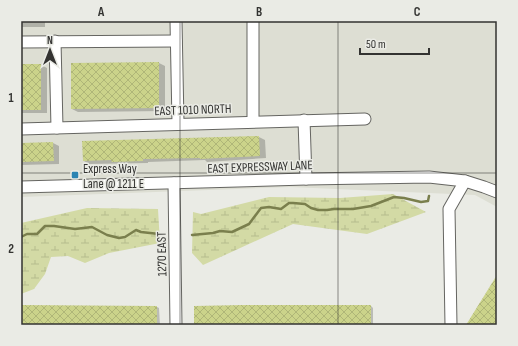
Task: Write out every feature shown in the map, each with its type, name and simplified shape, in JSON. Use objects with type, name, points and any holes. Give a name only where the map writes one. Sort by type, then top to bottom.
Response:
[{"type":"street","points":[[176,21],[178,123]]},
{"type":"street","points":[[253,21],[253,121]]},
{"type":"street","points":[[55,41],[57,128]]},
{"type":"street","points":[[21,42],[176,41]]},
{"type":"street","name":"EAST 1010 NORTH","points":[[21,129],[365,118]]},
{"type":"street","points":[[304,120],[306,179]]},
{"type":"street","name":"EAST EXPRESSWAY LANE","points":[[21,188],[306,179],[429,177],[465,181],[497,192]]},
{"type":"street","points":[[451,325],[449,210],[465,181]]},
{"type":"street","name":"1270 EAST","points":[[174,183],[176,325]]},
{"type":"shaded area","points":[[21,21],[497,21],[497,207],[475,195],[290,187],[21,197]]},
{"type":"green space","points":[[393,194],[426,212],[367,234],[293,224],[203,265],[192,253],[193,212],[201,214],[269,197],[340,198]]},
{"type":"green space","points":[[87,208],[158,209],[160,243],[109,253],[85,263],[68,256],[51,257],[45,274],[34,289],[21,294],[21,223]]},
{"type":"building","points":[[159,62],[159,108],[71,109],[71,63]]},
{"type":"building","points":[[21,64],[41,64],[41,110],[21,110]]},
{"type":"building","points":[[259,136],[260,156],[200,159],[143,159],[143,161],[112,162],[111,160],[83,161],[82,141]]},
{"type":"building","points":[[53,142],[54,161],[21,162],[21,143]]},
{"type":"building","points":[[497,275],[497,325],[466,325]]},
{"type":"building","points":[[21,305],[157,306],[157,325],[21,325]]},
{"type":"building","points":[[371,305],[371,325],[194,325],[194,306]]},
{"type":"waterway","points":[[192,235],[220,231],[232,232],[249,224],[261,208],[269,207],[281,209],[289,203],[305,204],[318,210],[353,209],[371,206],[394,197],[421,202],[428,201],[429,196]]},
{"type":"waterway","points":[[21,237],[27,234],[37,234],[45,226],[75,229],[92,227],[107,235],[119,238],[125,237],[136,230],[159,234]]},
{"type":"place","name":"Express Way Lane @ 1211 E","points":[[75,175]]}]
